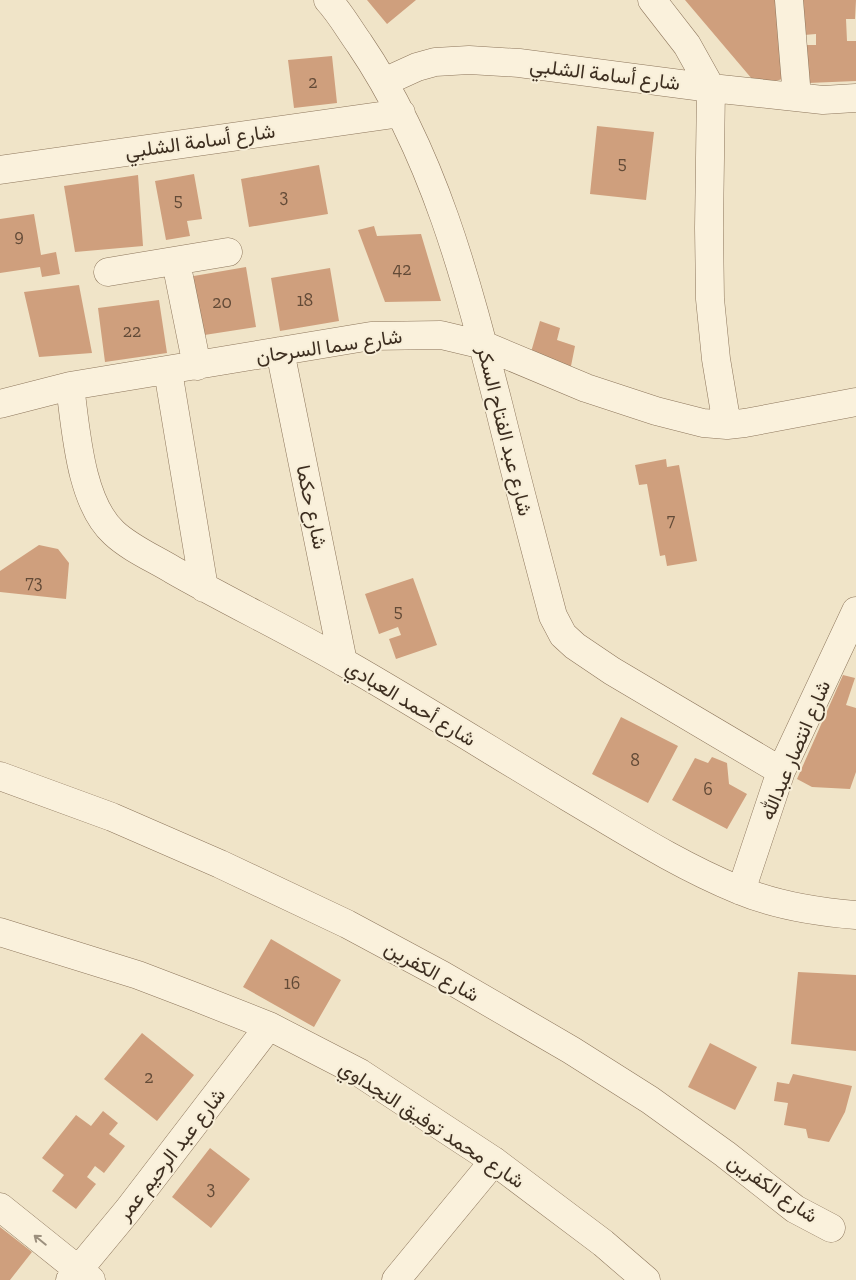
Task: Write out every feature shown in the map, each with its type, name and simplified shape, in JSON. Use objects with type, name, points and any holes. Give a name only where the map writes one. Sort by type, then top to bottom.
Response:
[{"type":"street","points":[[652,0],[687,45],[711,88],[710,298],[716,359],[727,425]]},
{"type":"street","points":[[789,0],[797,97],[824,100],[856,98]]},
{"type":"street","name":"شارع عبد الفتاح السكر","points":[[332,1],[384,82],[401,113],[426,168],[452,235],[483,344],[553,616],[563,635],[575,646],[612,671],[781,771]]},
{"type":"street","name":"شارع أسامة الشلبي","points":[[384,82],[417,67],[436,62],[469,60],[519,63],[711,88],[797,97]]},
{"type":"street","name":"شارع أسامة الشلبي","points":[[0,170],[401,113]]},
{"type":"street","points":[[108,272],[228,252]]},
{"type":"street","points":[[176,262],[197,366]]},
{"type":"street","name":"شارع سما السرحان","points":[[0,404],[70,386],[371,336],[406,335],[441,336],[483,344],[586,388],[656,411],[702,423],[727,425],[745,423],[856,402]]},
{"type":"street","name":"شارع حكما","points":[[280,351],[343,662]]},
{"type":"street","points":[[168,371],[204,588]]},
{"type":"street","name":"شارع أحمد العبادي","points":[[70,386],[80,456],[87,484],[98,512],[114,532],[128,544],[204,588],[343,662],[676,861],[741,891],[829,913],[856,915]]},
{"type":"street","name":"شارع انتصار عبدالله","points":[[741,891],[781,771],[856,611]]},
{"type":"street","name":"شارع الكفرين","points":[[0,776],[112,817],[220,864],[347,924],[571,1050],[642,1095],[725,1154],[795,1209],[831,1228]]},
{"type":"street","name":"شارع محمد توفيق النجداوي","points":[[0,932],[138,975],[269,1026],[360,1073],[494,1161],[603,1243],[646,1280]]},
{"type":"street","name":"شارع عبد الرحيم عمر","points":[[79,1277],[269,1026]]},
{"type":"street","points":[[396,1280],[494,1161]]},
{"type":"street","points":[[0,1207],[79,1277]]},
{"type":"building","points":[[367,0],[416,0],[387,24]]},
{"type":"building","points":[[685,0],[782,0],[786,78],[758,86]]},
{"type":"building","points":[[803,0],[856,0],[855,19],[846,19],[847,41],[856,41],[856,81],[808,83],[806,45],[816,45],[816,34],[804,35]]},
{"type":"building","points":[[332,56],[337,103],[294,108],[288,60]]},
{"type":"building","points":[[597,126],[654,132],[646,200],[590,194]]},
{"type":"building","points":[[319,165],[328,214],[249,227],[241,179]]},
{"type":"building","points":[[194,174],[202,219],[187,221],[190,236],[166,240],[155,181]]},
{"type":"building","points":[[138,175],[143,246],[75,252],[64,186]]},
{"type":"building","points":[[34,214],[41,255],[56,252],[60,274],[42,277],[40,267],[0,273],[0,219]]},
{"type":"building","points":[[374,226],[377,236],[421,234],[441,301],[385,302],[358,230]]},
{"type":"building","points":[[246,267],[256,327],[198,336],[188,277]]},
{"type":"building","points":[[330,268],[339,321],[280,331],[271,278]]},
{"type":"building","points":[[79,285],[92,353],[39,357],[24,292]]},
{"type":"building","points":[[159,300],[167,353],[105,362],[98,308]]},
{"type":"building","points":[[540,321],[560,328],[557,340],[575,346],[570,371],[529,359]]},
{"type":"building","points":[[666,459],[667,467],[679,465],[697,561],[667,566],[665,555],[660,556],[647,484],[639,485],[635,465]]},
{"type":"building","points":[[39,545],[58,549],[69,563],[66,599],[0,592],[0,571]]},
{"type":"building","points":[[413,578],[437,645],[396,659],[389,639],[401,635],[398,627],[379,634],[365,594]]},
{"type":"building","points":[[843,675],[855,678],[846,705],[856,708],[856,772],[850,789],[812,787],[797,779]]},
{"type":"building","points":[[621,717],[678,746],[648,803],[592,774]]},
{"type":"building","points":[[712,757],[727,763],[729,784],[747,794],[727,829],[672,800],[695,758],[708,763]]},
{"type":"building","points":[[271,939],[341,980],[314,1027],[243,987]]},
{"type":"building","points":[[798,972],[856,975],[856,1051],[791,1044]]},
{"type":"building","points":[[142,1033],[194,1075],[157,1121],[104,1079]]},
{"type":"building","points":[[710,1043],[757,1067],[735,1110],[688,1087]]},
{"type":"building","points":[[793,1074],[852,1086],[845,1112],[829,1142],[808,1138],[806,1129],[784,1125],[788,1103],[774,1101],[777,1082],[789,1084]]},
{"type":"building","points":[[103,1111],[118,1123],[109,1134],[125,1146],[104,1173],[95,1166],[87,1177],[96,1184],[76,1209],[52,1191],[64,1175],[42,1158],[76,1115],[91,1126]]},
{"type":"building","points":[[210,1148],[250,1179],[211,1228],[172,1197]]},
{"type":"building","points":[[0,1227],[32,1252],[10,1280],[0,1280]]}]
